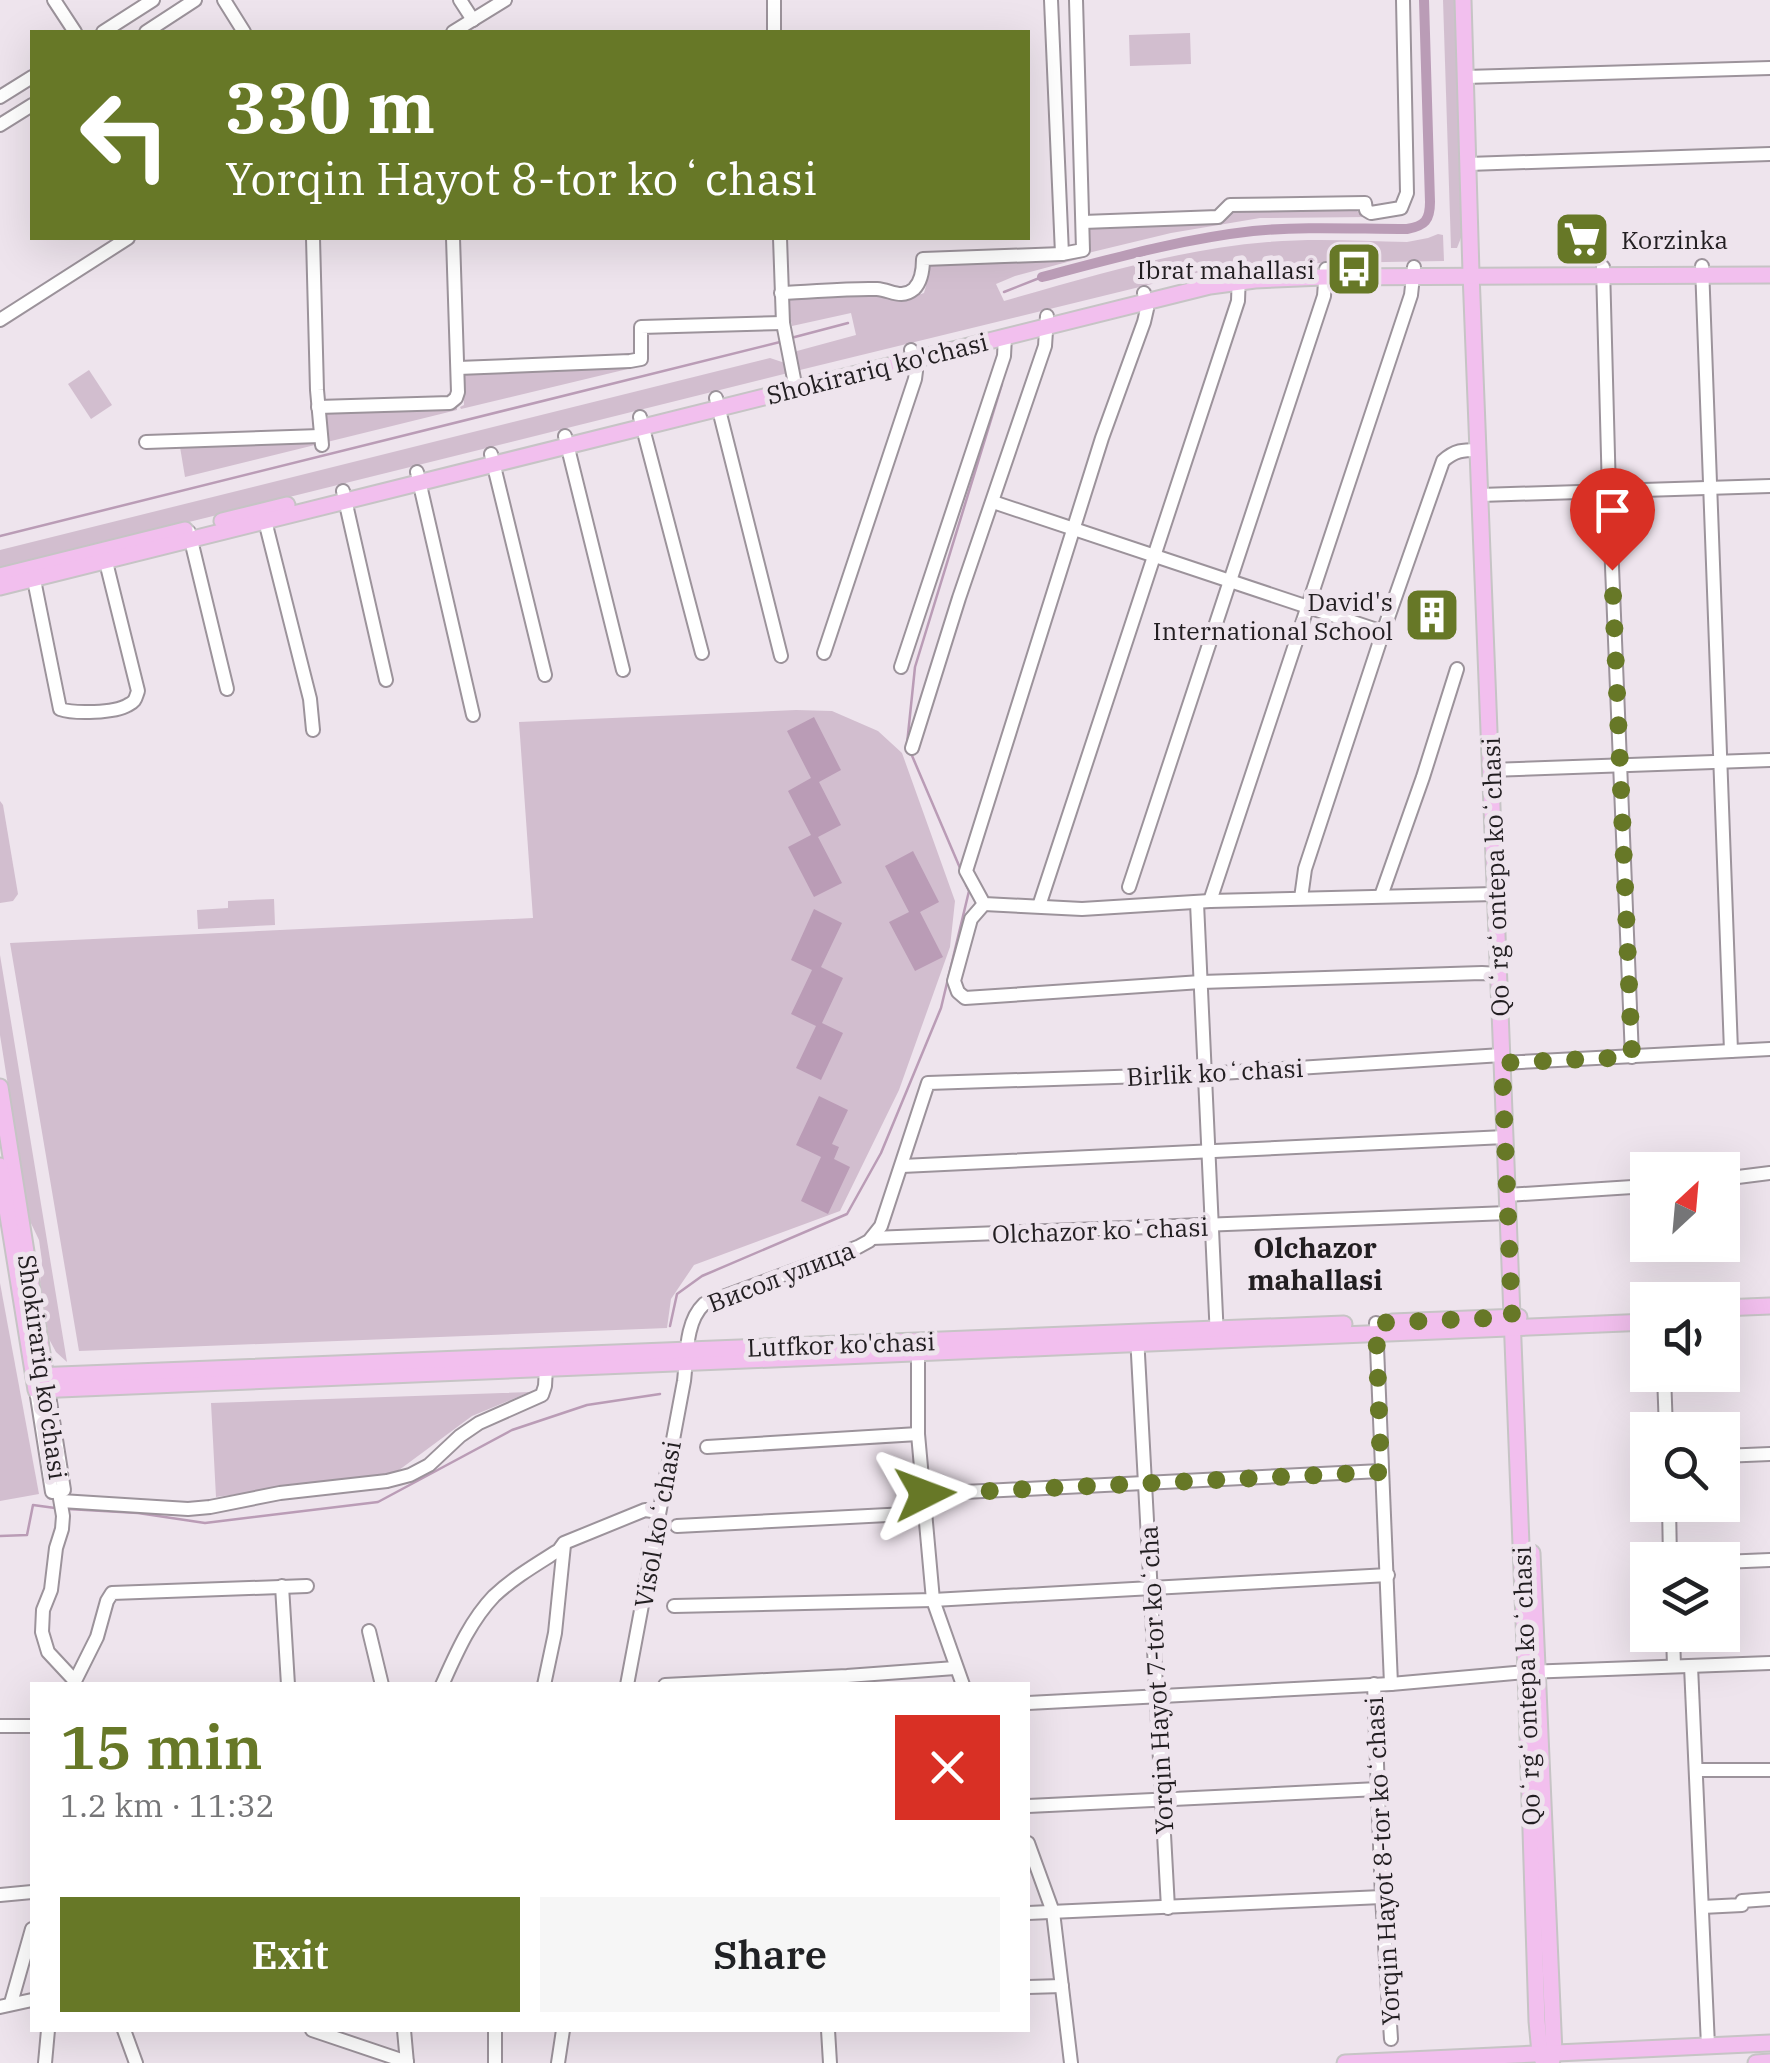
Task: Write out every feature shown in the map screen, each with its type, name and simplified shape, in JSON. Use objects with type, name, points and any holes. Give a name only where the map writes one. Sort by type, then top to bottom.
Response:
[{"type":"main road","name":"Qoʻrgʻontepa koʻchasi","points":[[1463,0],[1547,2058]]},
{"type":"main road","name":"Qoʻrgʻontepa koʻchasi","points":[[1469,77],[1472,0]]},
{"type":"main road","name":"Shokirariq ko'chasi","points":[[1703,271],[1770,266]]},
{"type":"main road","name":"Shokirariq ko'chasi","points":[[0,576],[33,573],[1144,297],[1239,278],[1414,271],[1770,274]]},
{"type":"main road","name":"Qoʻrgʻontepa koʻchasi","points":[[1476,272],[1478,450],[1484,495]]},
{"type":"main road","name":"Shokirariq ko'chasi","points":[[717,403],[794,379],[1005,336],[1047,321]]},
{"type":"main road","name":"Shokirariq ko'chasi","points":[[0,587],[33,573]]},
{"type":"main road","name":"Qoʻrgʻontepa koʻchasi","points":[[1495,769],[1498,974],[1505,1060],[1505,1137],[1512,1195],[1508,1213],[1518,1322]]},
{"type":"main road","name":"Shokirariq ko'chasi","points":[[0,1087],[41,1382]]},
{"type":"main road","name":"Shokirariq ko'chasi","points":[[0,1166],[41,1382]]},
{"type":"main road","points":[[1740,1307],[1770,1306]]},
{"type":"main road","name":"Lutfkor ko'chasi","points":[[41,1382],[1518,1322],[1630,1313]]},
{"type":"main road","points":[[1740,1317],[1770,1316]]},
{"type":"main road","name":"Lutfkor ko'chasi","points":[[1518,1322],[1630,1322]]},
{"type":"main road","name":"Lutfkor ko'chasi","points":[[41,1382],[546,1368],[686,1356]]},
{"type":"main road","points":[[1346,2063],[1547,2058],[1770,2043]]},
{"type":"main road","points":[[1756,2063],[1770,2062]]},
{"type":"street","points":[[54,0],[74,30]]},
{"type":"street","points":[[106,30],[153,0]]},
{"type":"street","points":[[149,30],[195,0]]},
{"type":"street","points":[[224,0],[243,30]]},
{"type":"street","points":[[460,0],[473,20]]},
{"type":"street","points":[[457,30],[505,0]]},
{"type":"street","points":[[774,0],[774,30]]},
{"type":"street","points":[[1051,0],[1062,254]]},
{"type":"street","points":[[782,293],[882,289],[900,295],[913,290],[919,282],[923,259],[1083,250],[1076,0]]},
{"type":"street","points":[[1084,222],[1218,217],[1230,205],[1365,203],[1371,213],[1401,208],[1407,193],[1402,0]]},
{"type":"street","points":[[1469,77],[1770,68]]},
{"type":"street","points":[[0,97],[30,78]]},
{"type":"street","points":[[0,125],[30,106]]},
{"type":"street","points":[[1472,163],[1770,154]]},
{"type":"street","points":[[0,320],[125,240]]},
{"type":"street","points":[[146,442],[321,440],[314,240]]},
{"type":"street","points":[[318,407],[450,403],[458,396],[453,240]]},
{"type":"street","points":[[780,240],[785,334],[794,379]]},
{"type":"street","points":[[1216,1334],[1201,982],[1204,902],[1411,295],[1414,271]]},
{"type":"street","points":[[1603,271],[1632,1057]]},
{"type":"street","points":[[1703,271],[1731,1052]]},
{"type":"street","points":[[1129,887],[1324,296],[1326,273]]},
{"type":"street","points":[[1039,906],[1238,301],[1239,278]]},
{"type":"street","points":[[984,904],[966,871],[1108,420],[1144,322],[1144,297]]},
{"type":"street","points":[[912,748],[1045,346],[1047,321]]},
{"type":"street","points":[[458,368],[641,363],[641,327],[785,334]]},
{"type":"street","points":[[901,666],[1004,356],[1005,336]]},
{"type":"street","points":[[824,653],[914,379],[912,355]]},
{"type":"street","points":[[717,403],[781,656]]},
{"type":"street","points":[[641,422],[702,653]]},
{"type":"street","points":[[566,440],[623,670]]},
{"type":"street","points":[[1301,898],[1305,869],[1444,461],[1453,452],[1478,450]]},
{"type":"street","points":[[492,459],[546,676]]},
{"type":"street","points":[[419,477],[473,715]]},
{"type":"street","points":[[1484,495],[1770,486]]},
{"type":"street","points":[[344,496],[386,680]]},
{"type":"street","points":[[992,502],[1383,632]]},
{"type":"street","points":[[263,516],[310,699],[313,730]]},
{"type":"street","points":[[190,534],[228,688]]},
{"type":"street","points":[[33,573],[60,709],[77,712],[126,706],[134,702],[138,692],[105,555]]},
{"type":"street","points":[[1380,896],[1457,669]]},
{"type":"street","points":[[1495,769],[1770,760]]},
{"type":"street","points":[[984,904],[1082,908],[1496,894]]},
{"type":"street","points":[[984,904],[971,919],[954,982],[965,998],[1201,982],[1498,974]]},
{"type":"street","name":"Birlik koʻchasi","points":[[928,1083],[1770,1049]]},
{"type":"street","name":"Висол улица","points":[[686,1356],[695,1316],[704,1304],[858,1247],[872,1238],[881,1226],[928,1083]]},
{"type":"street","points":[[902,1166],[1505,1137]]},
{"type":"street","points":[[1740,1177],[1770,1174]]},
{"type":"street","points":[[1512,1195],[1630,1187]]},
{"type":"street","name":"Olchazor koʻchasi","points":[[872,1238],[1508,1213]]},
{"type":"street","name":"Yorqin Hayot 8-tor koʻchasi","points":[[1376,1328],[1391,1684]]},
{"type":"street","name":"Yorqin Hayot 7-tor koʻcha","points":[[1137,1338],[1168,1908]]},
{"type":"street","points":[[918,1347],[918,1434],[932,1600],[962,1682]]},
{"type":"street","name":"Visol koʻchasi","points":[[628,1682],[686,1356]]},
{"type":"street","points":[[73,1682],[48,1652],[42,1632],[43,1610],[62,1530],[60,1496],[188,1509],[399,1478],[429,1464],[479,1423],[542,1395],[546,1368]]},
{"type":"street","name":"Shokirariq ko'chasi","points":[[41,1382],[52,1492],[60,1496]]},
{"type":"street","points":[[707,1447],[918,1434]]},
{"type":"street","points":[[1740,1455],[1770,1454]]},
{"type":"street","points":[[925,1494],[1381,1472]]},
{"type":"street","points":[[443,1682],[469,1630],[494,1597],[517,1577],[564,1543],[645,1510],[659,1512]]},
{"type":"street","points":[[678,1526],[926,1512]]},
{"type":"street","points":[[545,1682],[555,1633],[564,1543]]},
{"type":"street","points":[[1740,1561],[1770,1560]]},
{"type":"street","points":[[674,1606],[932,1600],[1388,1575]]},
{"type":"street","points":[[282,1586],[288,1682]]},
{"type":"street","points":[[75,1682],[98,1637],[112,1593],[307,1586]]},
{"type":"street","points":[[370,1631],[381,1682]]},
{"type":"street","points":[[1673,1652],[1674,1666]]},
{"type":"street","points":[[1030,1703],[1391,1684],[1531,1672],[1770,1664]]},
{"type":"street","points":[[1692,1666],[1708,2046]]},
{"type":"street","points":[[726,1682],[955,1668]]},
{"type":"street","name":"Yorqin Hayot 8-tor koʻchasi","points":[[1374,1684],[1391,2039]]},
{"type":"street","points":[[0,1726],[30,1726]]},
{"type":"street","points":[[1697,1770],[1770,1770]]},
{"type":"street","points":[[1030,1806],[1378,1789]]},
{"type":"street","points":[[1030,1848],[1054,1912],[1071,2063]]},
{"type":"street","points":[[0,1895],[30,1892]]},
{"type":"street","points":[[1030,1913],[1382,1897]]},
{"type":"street","points":[[1702,1908],[1770,1899]]},
{"type":"street","points":[[6,2005],[30,1935]]},
{"type":"street","points":[[1030,1988],[1062,1986]]},
{"type":"street","points":[[45,2063],[48,2032]]},
{"type":"street","points":[[125,2032],[136,2063]]},
{"type":"street","points":[[318,2032],[407,2062],[404,2032]]},
{"type":"street","points":[[495,2032],[496,2063]]},
{"type":"street","points":[[558,2063],[563,2032]]},
{"type":"street","points":[[828,2032],[830,2063]]},
{"type":"shaded area","points":[[1443,0],[1457,0],[1464,230],[1457,248],[1451,248]]},
{"type":"shaded area","points":[[1190,33],[1191,64],[1130,66],[1129,35]]},
{"type":"shaded area","points":[[1231,209],[1353,209],[1368,217],[1260,218],[1171,233],[1088,253],[1089,226],[1226,219]]},
{"type":"shaded area","points":[[1443,235],[1444,261],[1265,264],[1209,270],[800,370],[797,351],[856,335],[851,313],[792,326],[787,303],[789,298],[879,293],[896,299],[912,297],[924,293],[925,268],[932,262],[1086,257],[996,284],[1004,301],[1201,251],[1303,240],[1407,242]]},
{"type":"shaded area","points":[[770,358],[785,363],[788,373],[0,569],[0,550]]},
{"type":"shaded area","points":[[636,366],[460,407],[464,405],[463,378],[467,373]]},
{"type":"shaded area","points":[[89,370],[112,405],[91,419],[68,384]]},
{"type":"shaded area","points":[[457,406],[457,410],[185,477],[180,447],[324,442],[326,412]]},
{"type":"shaded area","points":[[832,711],[878,731],[902,753],[955,901],[950,947],[899,1090],[840,1211],[694,1265],[671,1299],[667,1328],[79,1351],[10,943],[533,918],[519,722]]},
{"type":"shaded area","points":[[814,717],[841,770],[819,782],[841,825],[818,837],[842,883],[814,897],[788,847],[811,835],[788,791],[811,778],[787,731]]},
{"type":"shaded area","points":[[0,801],[18,894],[13,901],[0,903]]},
{"type":"shaded area","points":[[913,851],[939,902],[920,912],[943,957],[915,971],[889,922],[909,912],[885,866]]},
{"type":"shaded area","points":[[274,899],[275,925],[198,929],[197,910],[228,908],[228,901]]},
{"type":"shaded area","points":[[814,909],[842,923],[821,967],[843,978],[822,1023],[843,1033],[821,1080],[796,1068],[816,1026],[791,1014],[812,970],[791,960]]},
{"type":"shaded area","points":[[0,955],[67,1362],[49,1339],[40,1282],[39,1240],[29,1219],[0,1035]]},
{"type":"shaded area","points":[[819,1096],[848,1110],[832,1144],[839,1147],[834,1159],[850,1167],[828,1214],[801,1201],[821,1157],[796,1145]]},
{"type":"shaded area","points":[[0,1283],[39,1494],[0,1501]]},
{"type":"shaded area","points":[[530,1392],[472,1416],[395,1473],[216,1497],[211,1403]]},
{"type":"waterway","points":[[1042,277],[1146,250],[1253,231],[1407,229],[1422,224],[1430,202],[1424,0]]},
{"type":"waterway","points":[[1004,292],[1042,277]]},
{"type":"waterway","points":[[791,338],[848,323]]},
{"type":"waterway","points":[[0,536],[784,341]]},
{"type":"waterway","points":[[907,744],[915,667],[1002,384]]},
{"type":"waterway","points":[[910,751],[960,868]]},
{"type":"waterway","points":[[670,1326],[677,1294],[702,1276],[847,1214],[881,1153],[941,1008],[969,891],[966,885]]},
{"type":"waterway","points":[[68,1509],[138,1513],[205,1523],[378,1502],[512,1430],[587,1405],[660,1394]]},
{"type":"waterway","points":[[0,1536],[27,1535],[33,1505],[55,1508]]},
{"type":"place","name":"Korzinka","points":[[1582,239]]},
{"type":"place","name":"Ibrat mahallasi","points":[[1354,269]]},
{"type":"place","name":"David's International School","points":[[1432,615]]},
{"type":"district","name":"Olchazor mahallasi","points":[[1315,1263]]},
{"type":"route","points":[[925,1494],[1381,1472],[1376,1323],[1512,1317],[1502,1063],[1632,1057],[1612,570]]}]
